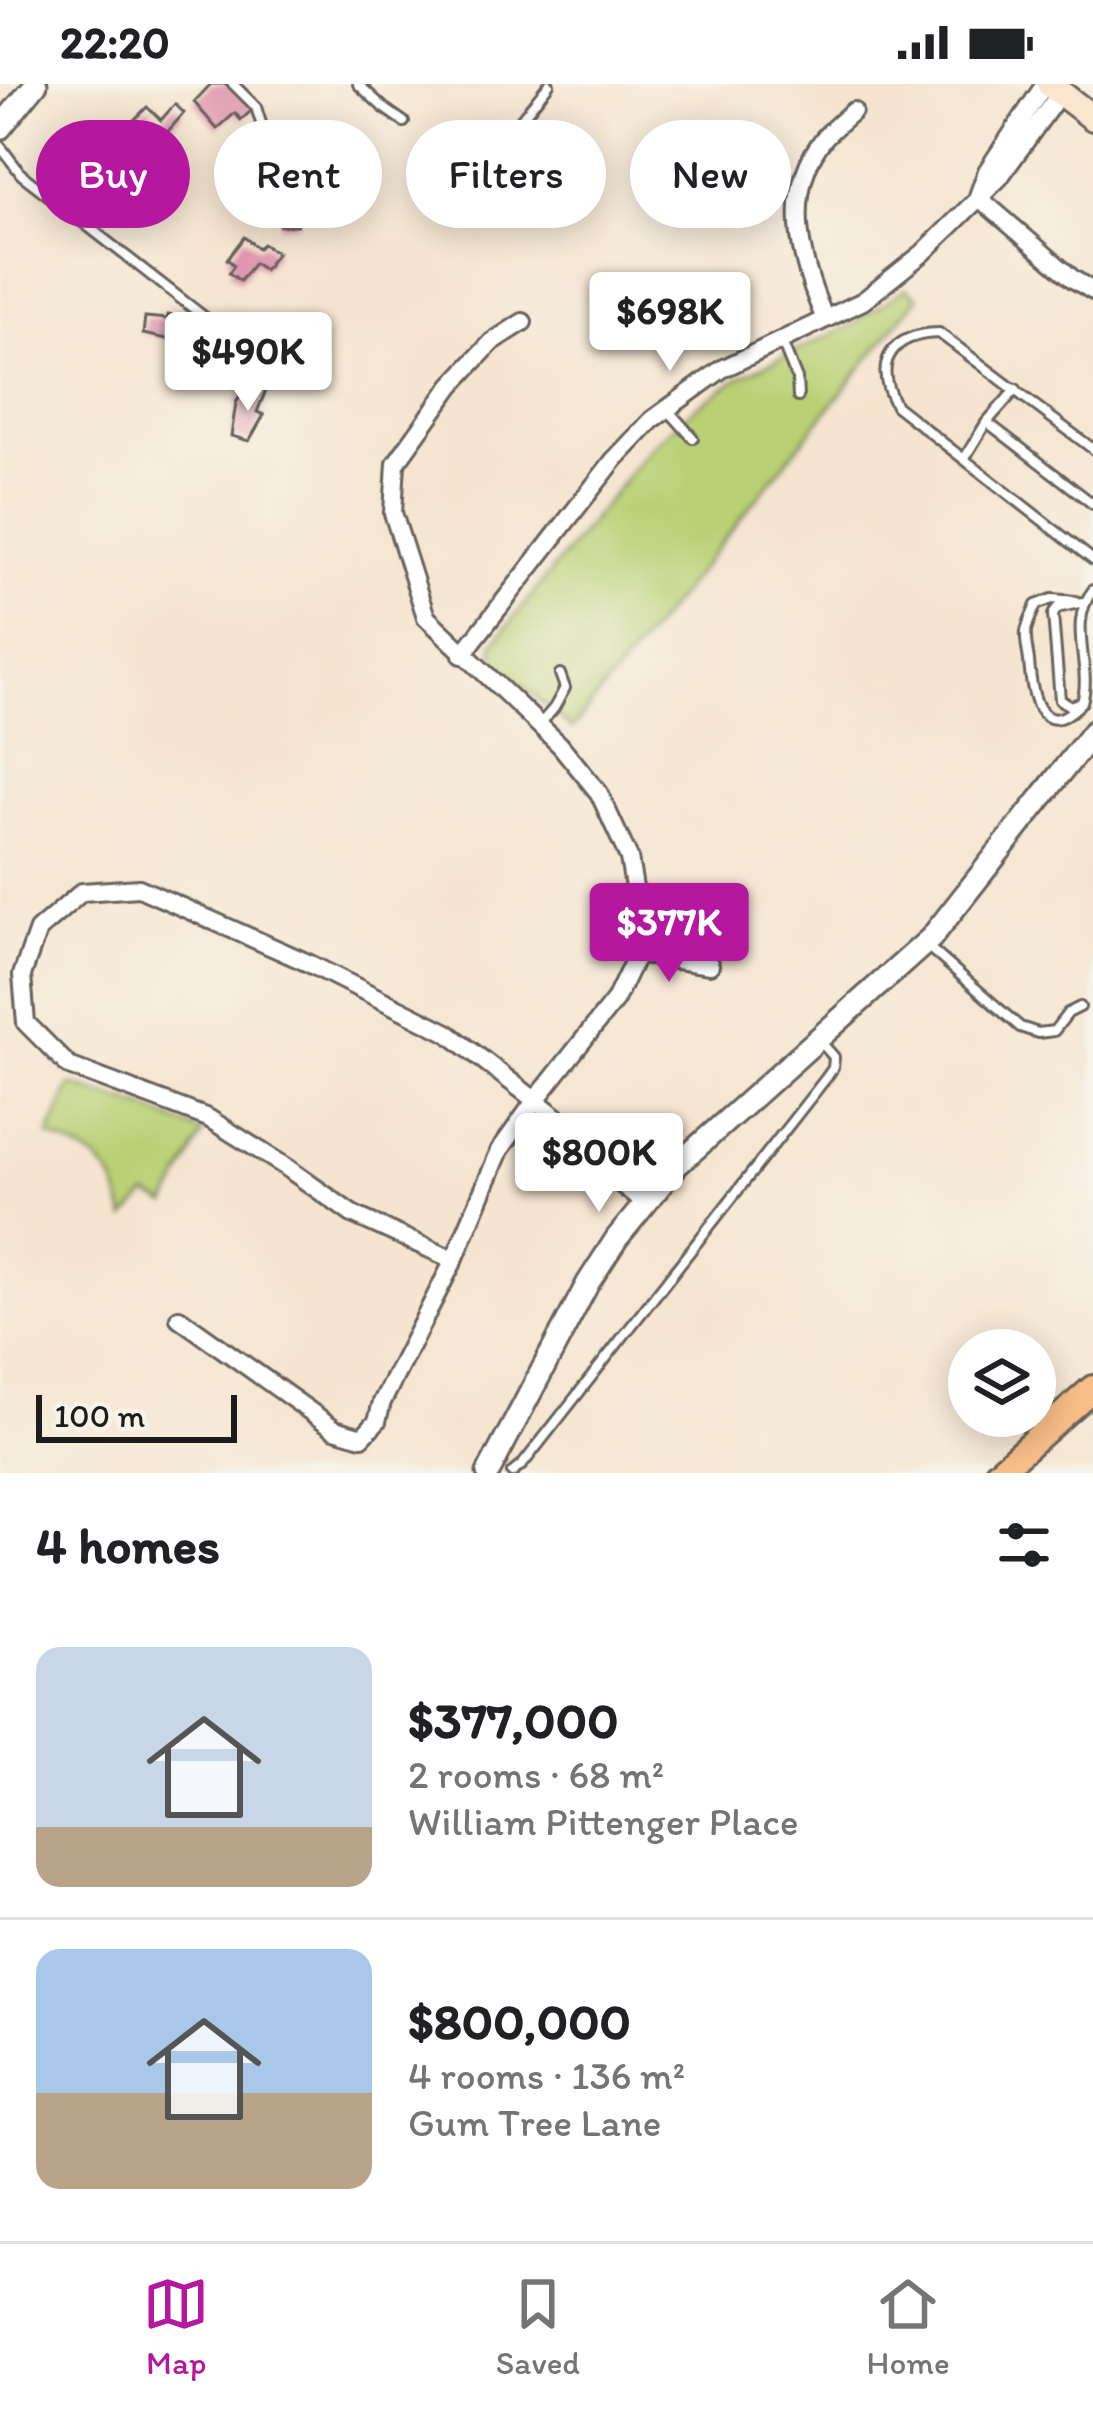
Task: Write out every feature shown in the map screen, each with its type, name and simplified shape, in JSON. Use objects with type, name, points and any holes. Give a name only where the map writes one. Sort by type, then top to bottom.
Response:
[{"type":"main road","points":[[1052,87],[1093,118]]},
{"type":"main road","points":[[997,1473],[1093,1388]]},
{"type":"street","points":[[0,128],[36,84]]},
{"type":"street","points":[[462,655],[614,460],[652,420],[722,369],[863,301],[923,253],[999,178],[1052,87]]},
{"type":"street","points":[[825,319],[798,239],[800,184],[823,140],[853,111]]},
{"type":"street","points":[[978,196],[1072,279],[1093,291]]},
{"type":"street","points":[[179,1318],[335,1429],[362,1437],[376,1421],[454,1260],[500,1150],[615,1000],[637,954],[639,916],[628,857],[599,793],[560,745],[426,617],[393,513],[396,463],[452,385],[492,342],[524,322]]},
{"type":"street","points":[[497,1472],[588,1283],[645,1203],[677,1165],[925,944],[1093,732]]},
{"type":"street","points":[[454,1260],[352,1214],[208,1118],[69,1066],[26,1023],[22,975],[38,930],[82,892],[139,888],[308,963],[448,1033],[562,1121],[571,1137],[605,1155],[625,1153],[661,1184]]},
{"type":"street","points":[[637,954],[710,965]]},
{"type":"street","points":[[605,1155],[607,1173],[645,1203]]},
{"type":"lane","points":[[233,84],[256,107],[260,120]]},
{"type":"lane","points":[[358,84],[404,122]]},
{"type":"lane","points":[[520,120],[549,84]]},
{"type":"lane","points":[[0,146],[22,175],[230,337]]},
{"type":"lane","points":[[1093,449],[939,333],[917,333],[900,342],[884,367],[886,390],[896,406],[1093,560]]},
{"type":"lane","points":[[782,340],[797,380],[798,397]]},
{"type":"lane","points":[[964,459],[987,422],[1016,389]]},
{"type":"lane","points":[[667,409],[693,438]]},
{"type":"lane","points":[[987,422],[1093,504]]},
{"type":"lane","points":[[1093,590],[1084,602],[1081,622],[1090,684],[1066,717],[1049,716],[1036,707],[1031,689],[1026,631],[1036,605],[1052,599],[1084,602],[1093,615]]},
{"type":"lane","points":[[1079,704],[1071,706],[1060,700],[1053,615],[1057,608],[1084,602]]},
{"type":"lane","points":[[539,725],[565,688],[560,674]]},
{"type":"lane","points":[[925,944],[1020,1027],[1038,1033],[1054,1031],[1068,1013],[1080,1007]]},
{"type":"lane","points":[[497,1472],[523,1464],[826,1078],[834,1057],[818,1039]]},
{"type":"green space","points":[[906,288],[918,297],[572,729],[495,661],[493,644],[650,448],[695,408],[742,376],[852,325]]},
{"type":"green space","points":[[71,1085],[203,1133],[167,1205],[147,1195],[125,1219],[116,1186],[101,1165],[49,1136]]},
{"type":"building","points":[[211,84],[226,84],[254,108],[241,120],[235,113],[227,120],[214,120],[214,125],[194,102]]},
{"type":"building","points":[[175,104],[184,113],[178,120],[161,120]]},
{"type":"building","points":[[147,107],[161,120],[134,120]]},
{"type":"building","points":[[244,237],[258,248],[263,244],[277,253],[264,270],[254,263],[240,281],[229,273],[234,265],[227,259]]},
{"type":"building","points":[[168,315],[186,318],[199,329],[196,345],[143,334],[145,317],[167,319]]},
{"type":"building","points":[[245,387],[266,390],[257,412],[264,415],[249,441],[231,436],[236,403]]}]
